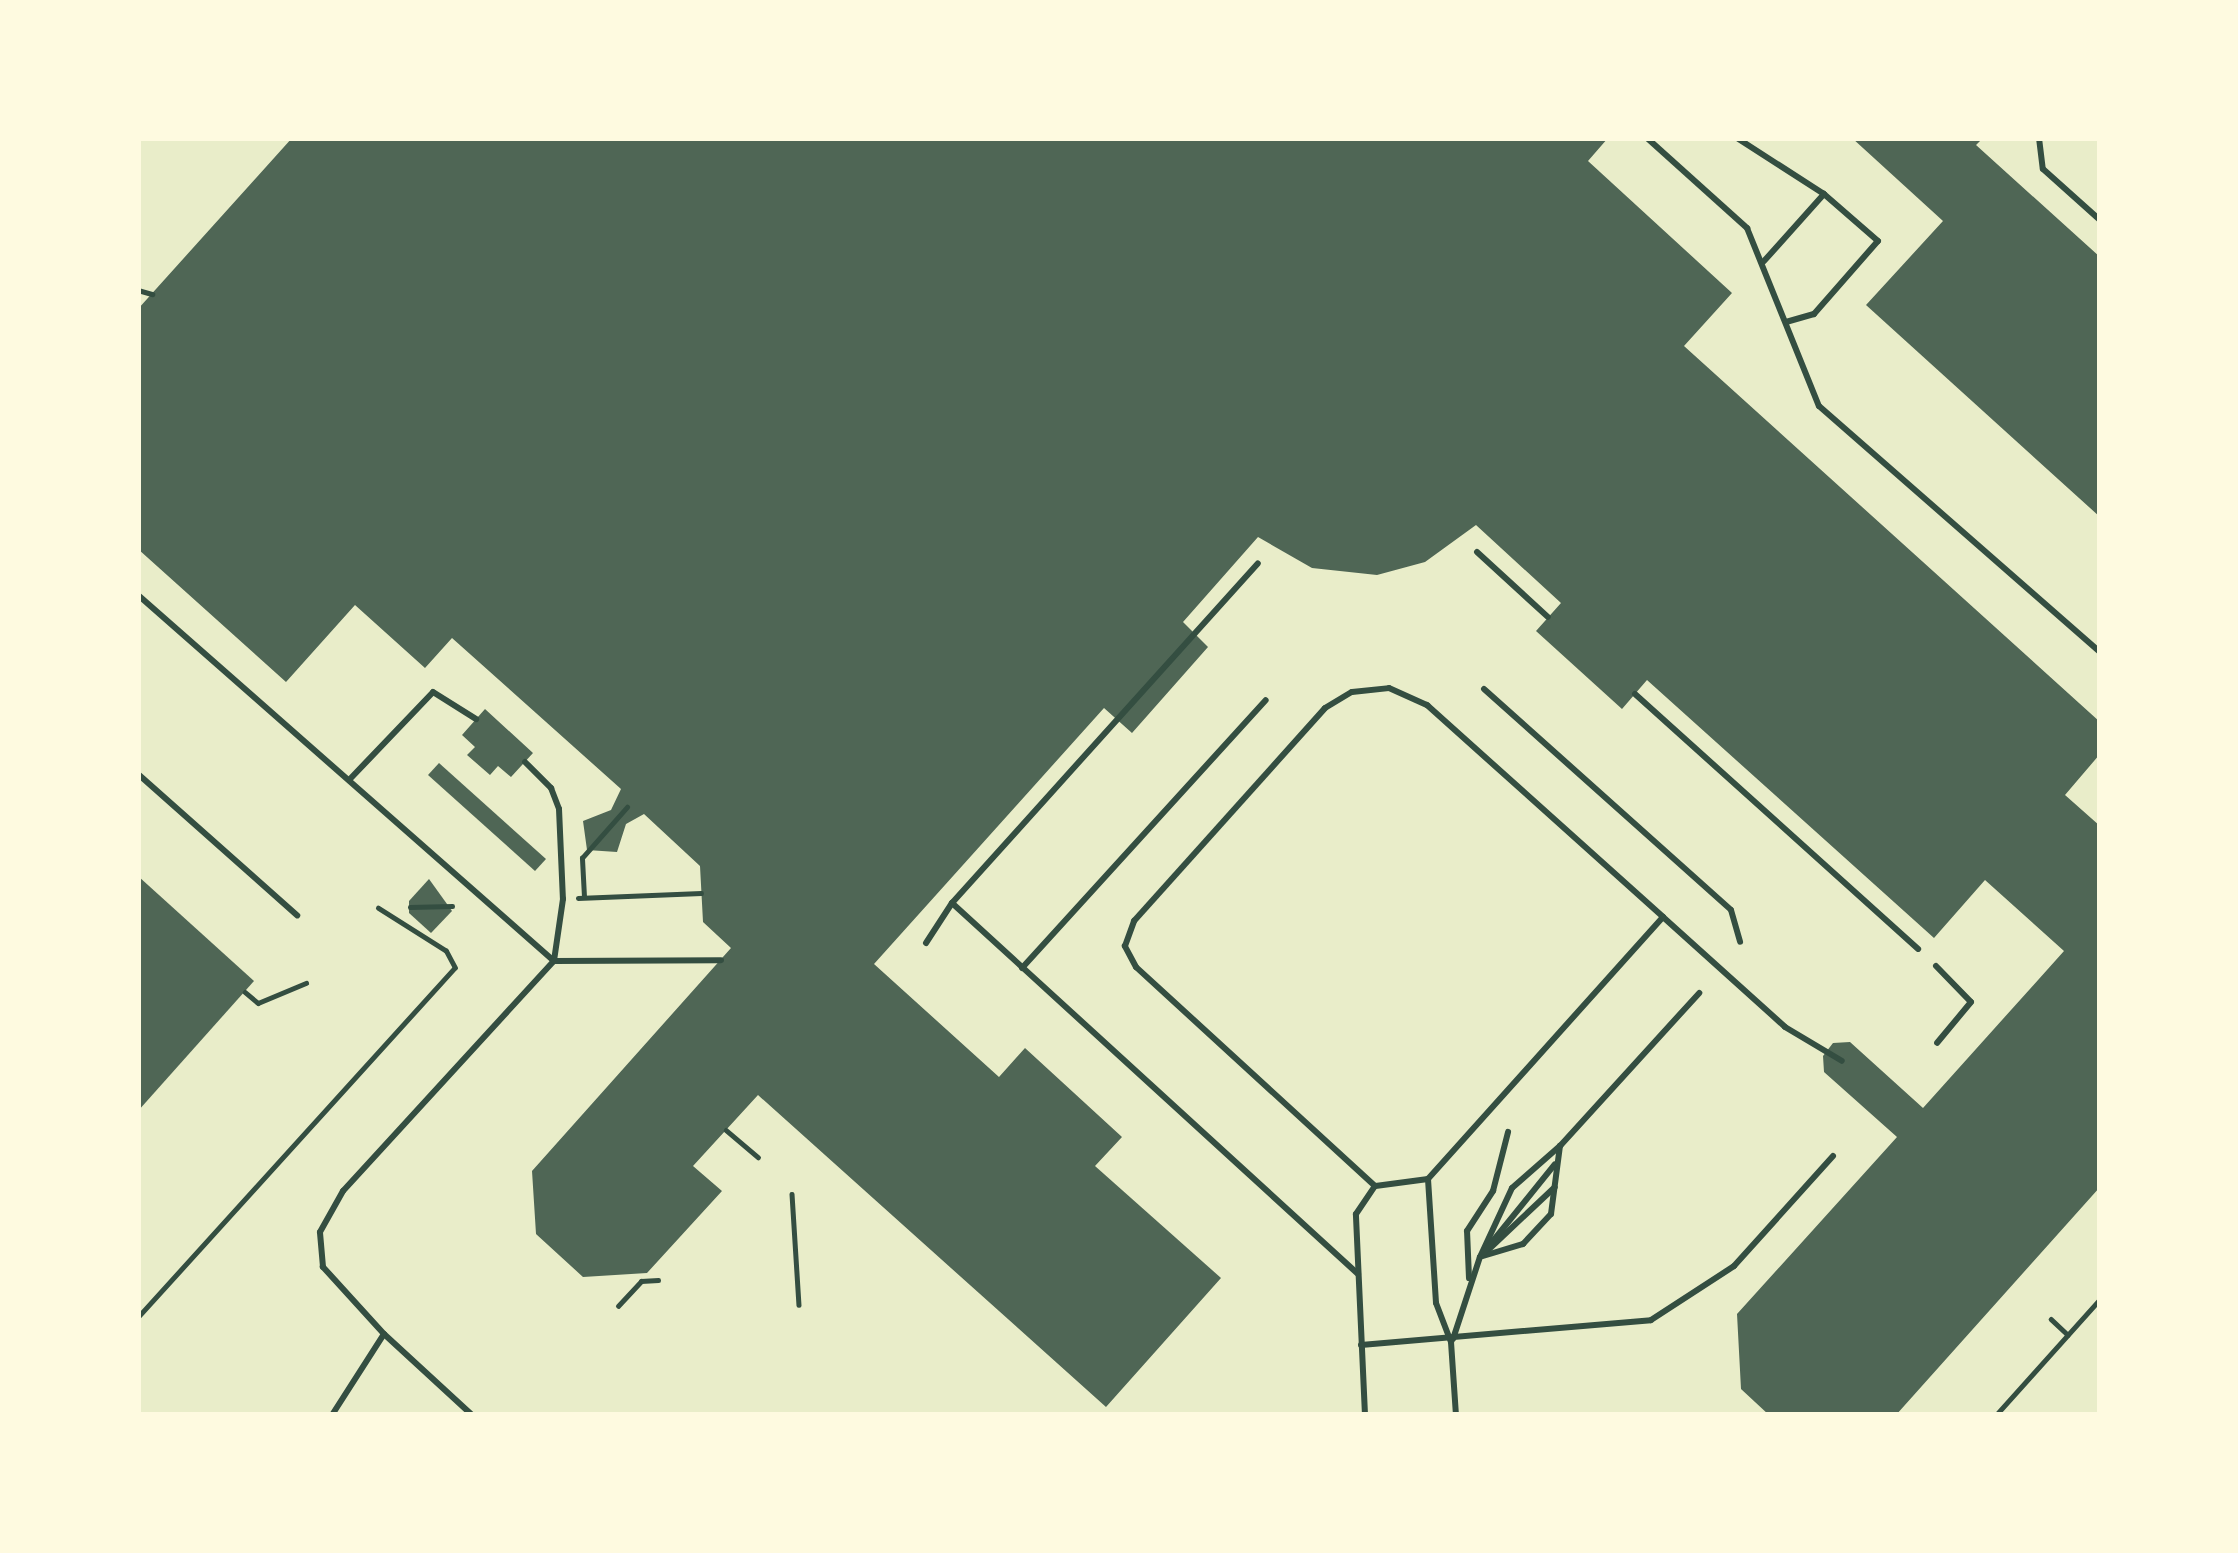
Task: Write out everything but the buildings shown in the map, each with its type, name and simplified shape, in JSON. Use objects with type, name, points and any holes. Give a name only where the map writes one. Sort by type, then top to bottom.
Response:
[{"type":"lane","points":[[1647,138],[1735,214],[1763,262],[1828,417],[2100,652]]},
{"type":"lane","points":[[1737,138],[1824,194],[1878,241],[1814,314],[1786,322]]},
{"type":"lane","points":[[2039,138],[2043,170],[2100,220]]},
{"type":"lane","points":[[1763,262],[1824,194]]},
{"type":"lane","points":[[1477,552],[1548,617]]},
{"type":"lane","points":[[926,943],[952,903],[1258,563]]},
{"type":"lane","points":[[138,595],[554,961],[721,960]]},
{"type":"lane","points":[[1375,1186],[1136,968],[1125,946],[1134,921],[1325,708],[1352,692],[1389,688],[1426,705],[1785,1027],[1842,1061]]},
{"type":"lane","points":[[1484,689],[1731,910],[1740,942]]},
{"type":"lane","points":[[350,779],[433,692],[476,719]]},
{"type":"lane","points":[[1635,694],[1918,949]]},
{"type":"lane","points":[[1022,968],[1266,700]]},
{"type":"lane","points":[[472,1415],[384,1334],[322,1267],[326,1216],[554,961],[562,898],[559,809],[551,788],[525,762]]},
{"type":"lane","points":[[138,774],[298,915]]},
{"type":"lane","points":[[952,903],[1358,1274]]},
{"type":"lane","points":[[1365,1415],[1356,1214],[1375,1186],[1428,1179],[1663,917]]},
{"type":"lane","points":[[1936,966],[1971,1002],[1937,1042]]},
{"type":"lane","points":[[1451,1342],[1470,1281],[1512,1188],[1560,1146],[1699,993]]},
{"type":"lane","points":[[1470,1281],[1468,1231],[1493,1191],[1508,1132]]},
{"type":"lane","points":[[1480,1257],[1523,1244],[1551,1214],[1560,1146]]},
{"type":"lane","points":[[1361,1345],[1627,1327],[1678,1308],[1734,1266],[1833,1156]]},
{"type":"lane","points":[[1480,1257],[1555,1164]]},
{"type":"lane","points":[[1428,1179],[1436,1303],[1451,1342],[1456,1415]]},
{"type":"lane","points":[[1480,1257],[1555,1187]]},
{"type":"lane","points":[[332,1415],[384,1334]]},
{"type":"path","points":[[138,290],[152,294]]},
{"type":"path","points":[[627,806],[582,858],[581,897],[701,893]]},
{"type":"path","points":[[410,907],[452,906]]},
{"type":"path","points":[[138,1317],[455,968],[446,951],[378,908]]},
{"type":"path","points":[[244,992],[257,1004],[306,983]]},
{"type":"path","points":[[726,1130],[758,1156]]},
{"type":"path","points":[[792,1195],[799,1304]]},
{"type":"path","points":[[618,1306],[641,1281],[658,1280]]},
{"type":"path","points":[[1996,1415],[2100,1299]]},
{"type":"path","points":[[2050,1319],[2068,1335]]}]
